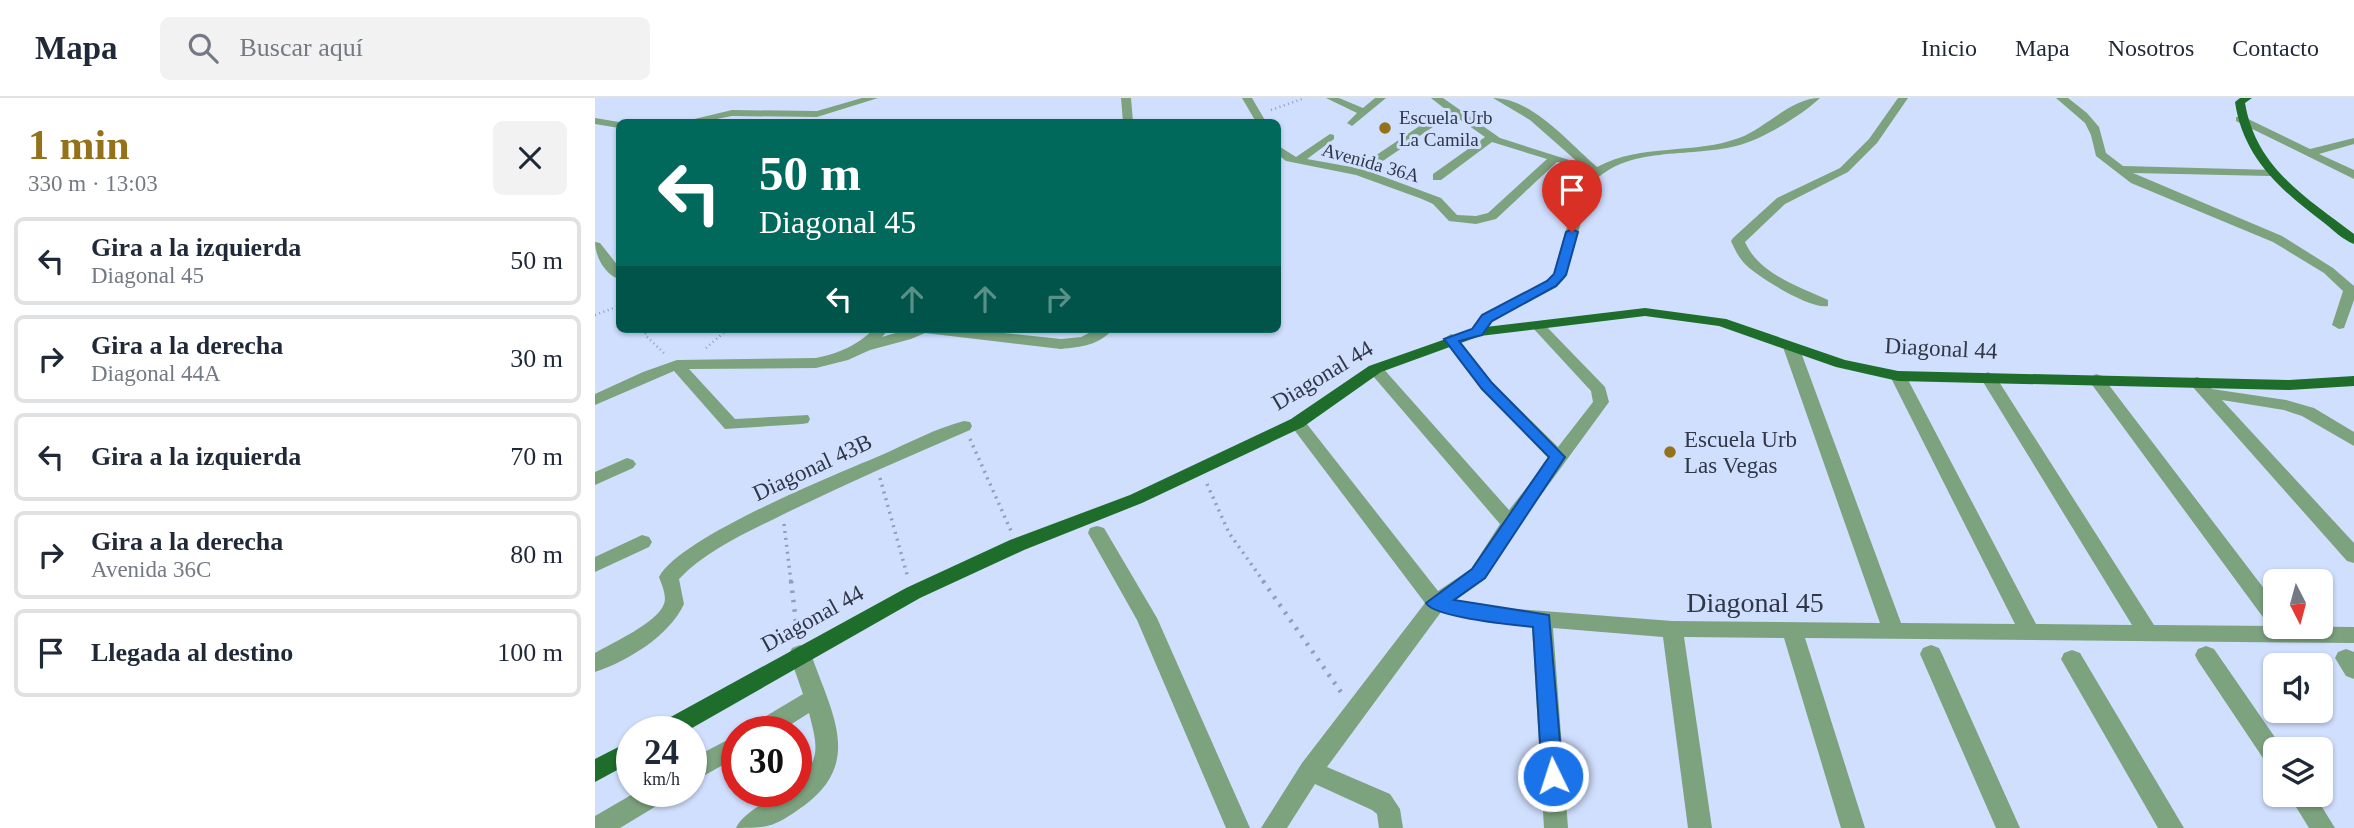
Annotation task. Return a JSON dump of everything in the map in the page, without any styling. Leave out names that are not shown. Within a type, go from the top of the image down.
[{"type":"main road","points":[[2247,98],[2240,102],[2240,119],[2270,172],[2354,240]]},
{"type":"main road","name":"Diagonal 44","points":[[692,716],[913,593],[1017,545],[1200,470],[1297,424],[1375,369],[1451,339],[1477,332],[1539,327],[1645,312],[1721,322],[1841,364],[1898,376],[2096,379],[2202,388],[2354,381]]},
{"type":"main road","points":[[595,771],[616,759]]},
{"type":"street","points":[[702,119],[732,113],[817,114],[873,98]]},
{"type":"street","points":[[1126,98],[1128,119]]},
{"type":"street","points":[[1247,98],[1259,119]]},
{"type":"street","points":[[1331,98],[1362,112]]},
{"type":"street","points":[[1352,123],[1381,98]]},
{"type":"street","points":[[1436,98],[1492,137],[1593,170],[1628,156],[1707,149],[1738,142],[1807,99]]},
{"type":"street","points":[[1498,98],[1534,118],[1593,170]]},
{"type":"street","points":[[1823,303],[1752,265],[1741,253],[1738,241],[1781,201],[1801,188],[1844,170],[1873,141],[1903,98]]},
{"type":"street","points":[[2061,98],[2086,115],[2099,136],[2101,154],[2135,180],[2289,245],[2315,260],[2350,290],[2339,325]]},
{"type":"street","points":[[1359,172],[1451,110]]},
{"type":"street","points":[[2240,119],[2288,145],[2312,152],[2354,175]]},
{"type":"street","points":[[595,121],[616,124]]},
{"type":"street","points":[[1297,160],[1329,137]]},
{"type":"street","points":[[1437,177],[1492,137]]},
{"type":"street","points":[[2312,152],[2354,141]]},
{"type":"street","points":[[2253,146],[2288,145]]},
{"type":"street","name":"Avenida 36A","points":[[1281,150],[1297,160],[1359,172],[1437,201],[1453,218],[1476,220],[1492,216],[1554,158]]},
{"type":"street","points":[[2120,169],[2270,172]]},
{"type":"street","points":[[1477,332],[1487,318],[1552,284],[1560,275],[1586,183],[1593,170]]},
{"type":"street","points":[[595,246],[616,271]]},
{"type":"street","points":[[1273,828],[1354,710],[1436,603],[1478,574],[1510,523],[1601,401],[1599,390],[1539,327]]},
{"type":"street","points":[[863,347],[879,333]]},
{"type":"street","points":[[595,400],[677,365],[813,363],[840,359],[863,347],[912,333]]},
{"type":"street","points":[[1027,334],[1083,343],[1102,333]]},
{"type":"street","points":[[1451,339],[1487,386],[1557,457]]},
{"type":"street","points":[[1791,347],[1893,630]]},
{"type":"street","points":[[677,365],[731,425],[802,419]]},
{"type":"street","points":[[1375,369],[1510,523]]},
{"type":"street","points":[[1898,376],[2028,631]]},
{"type":"street","points":[[1988,377],[2147,631]]},
{"type":"street","points":[[2096,379],[2263,602]]},
{"type":"street","points":[[2202,388],[2308,412],[2354,440]]},
{"type":"street","points":[[2202,388],[2354,556]]},
{"type":"street","points":[[1297,424],[1436,603]]},
{"type":"street","name":"Diagonal 43B","points":[[595,663],[656,626],[675,602],[669,577],[685,559],[782,507],[964,426]]},
{"type":"street","points":[[595,479],[627,464]]},
{"type":"street","points":[[1097,533],[1147,618],[1238,828]]},
{"type":"street","points":[[595,565],[642,542]]},
{"type":"street","name":"Diagonal 45","points":[[1436,603],[1490,615],[1542,621],[1672,629],[2147,631],[2263,627]]},
{"type":"street","points":[[1542,621],[1556,828]]},
{"type":"street","points":[[1672,629],[1700,828]]},
{"type":"street","points":[[1792,631],[1853,828]]},
{"type":"street","name":"Diagonal 45","points":[[2333,632],[2354,635]]},
{"type":"street","points":[[748,828],[810,785],[828,762],[828,741],[800,654]]},
{"type":"street","points":[[1931,654],[2008,828]]},
{"type":"street","points":[[2206,655],[2263,739]]},
{"type":"street","points":[[2072,659],[2172,828]]},
{"type":"street","points":[[785,716],[813,699]]},
{"type":"street","points":[[1310,771],[1381,802],[1388,809],[1391,828]]},
{"type":"street","points":[[603,825],[633,807]]},
{"type":"street","points":[[2309,807],[2323,828]]},
{"type":"path","points":[[1259,119],[1305,98]]},
{"type":"path","points":[[595,315],[616,307]]},
{"type":"path","points":[[646,333],[677,365]]},
{"type":"path","points":[[964,426],[1017,545]]},
{"type":"path","points":[[876,463],[913,593]]},
{"type":"path","points":[[1200,470],[1229,533],[1354,710]]},
{"type":"path","points":[[782,507],[800,654]]},
{"type":"place","name":"Escuela Urb La Camila","points":[[1385,128]]},
{"type":"place","name":"Escuela Urb Las Vegas","points":[[1670,452]]},
{"type":"route","points":[[1553,776],[1542,621],[1490,615],[1436,603],[1466,584],[1486,565],[1510,523],[1557,457],[1487,386],[1451,339],[1477,332],[1487,318],[1552,284],[1560,275],[1572,232]]}]
